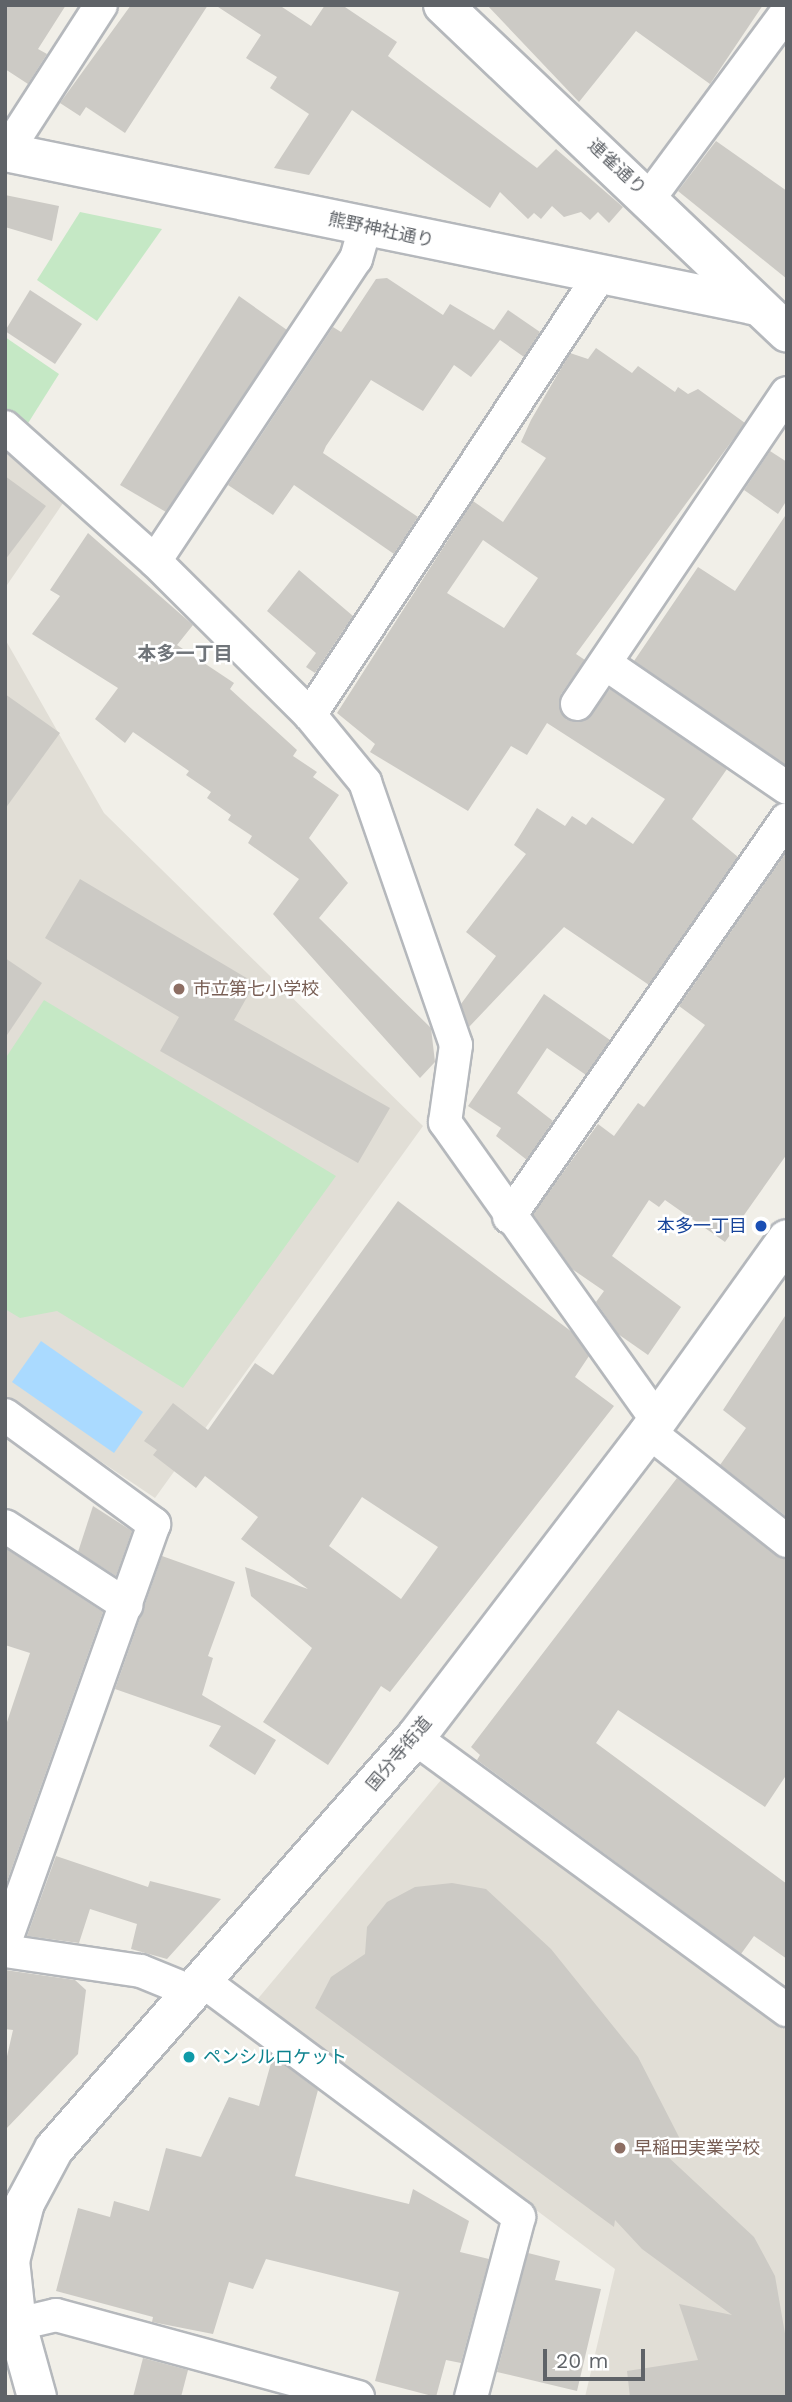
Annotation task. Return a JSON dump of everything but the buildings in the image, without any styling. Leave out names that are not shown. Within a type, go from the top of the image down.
[{"type":"main road","name":"連雀通り","points":[[443,5],[650,197],[787,333]]},
{"type":"main road","name":"熊野神社通り","points":[[5,153],[757,306]]},
{"type":"main road","name":"国分寺街道","points":[[11,2326],[10,2261],[25,2203],[54,2149],[195,1985],[415,1738],[653,1426],[787,1239]]},
{"type":"main road","points":[[11,2326],[37,2397]]},
{"type":"street","points":[[5,153],[101,5]]},
{"type":"street","points":[[650,197],[787,12]]},
{"type":"street","points":[[155,561],[356,260],[365,227]]},
{"type":"street","points":[[310,715],[600,275]]},
{"type":"street","points":[[577,704],[787,393]]},
{"type":"street","points":[[5,427],[155,561],[310,715],[365,782],[456,1045],[445,1122],[653,1426],[787,1541]]},
{"type":"street","points":[[606,664],[787,788]]},
{"type":"street","points":[[509,1217],[787,819]]},
{"type":"street","points":[[5,1415],[154,1524],[5,1942]]},
{"type":"street","points":[[5,1526],[126,1605]]},
{"type":"street","points":[[415,1738],[787,2010]]},
{"type":"street","points":[[5,1951],[141,1971],[195,1985],[519,2217],[471,2397]]},
{"type":"street","points":[[11,2326],[57,2315],[358,2397]]},
{"type":"shaded area","points":[[5,427],[74,487],[5,588]]},
{"type":"shaded area","points":[[5,639],[104,813],[423,1126],[155,1498],[5,1397]]},
{"type":"shaded area","name":"早稲田実業学校","points":[[441,1780],[787,2027],[787,2397],[585,2397],[615,2269],[256,2001]]},
{"type":"green space","points":[[80,212],[162,229],[97,321],[37,280]]},
{"type":"green space","points":[[5,337],[59,374],[25,428],[5,407]]},
{"type":"green space","points":[[44,1000],[336,1176],[183,1388],[57,1311],[20,1318],[5,1309],[5,1059]]},
{"type":"water","points":[[41,1341],[143,1412],[114,1453],[12,1382]]},
{"type":"place","name":"市立第七小学校","points":[[179,989]]},
{"type":"place","name":"本多一丁目","points":[[761,1226]]},
{"type":"place","name":"ペンシルロケット","points":[[189,2057]]},
{"type":"place","name":"早稲田実業学校","points":[[620,2148]]},
{"type":"district","name":"本多一丁目","points":[[185,654]]}]
